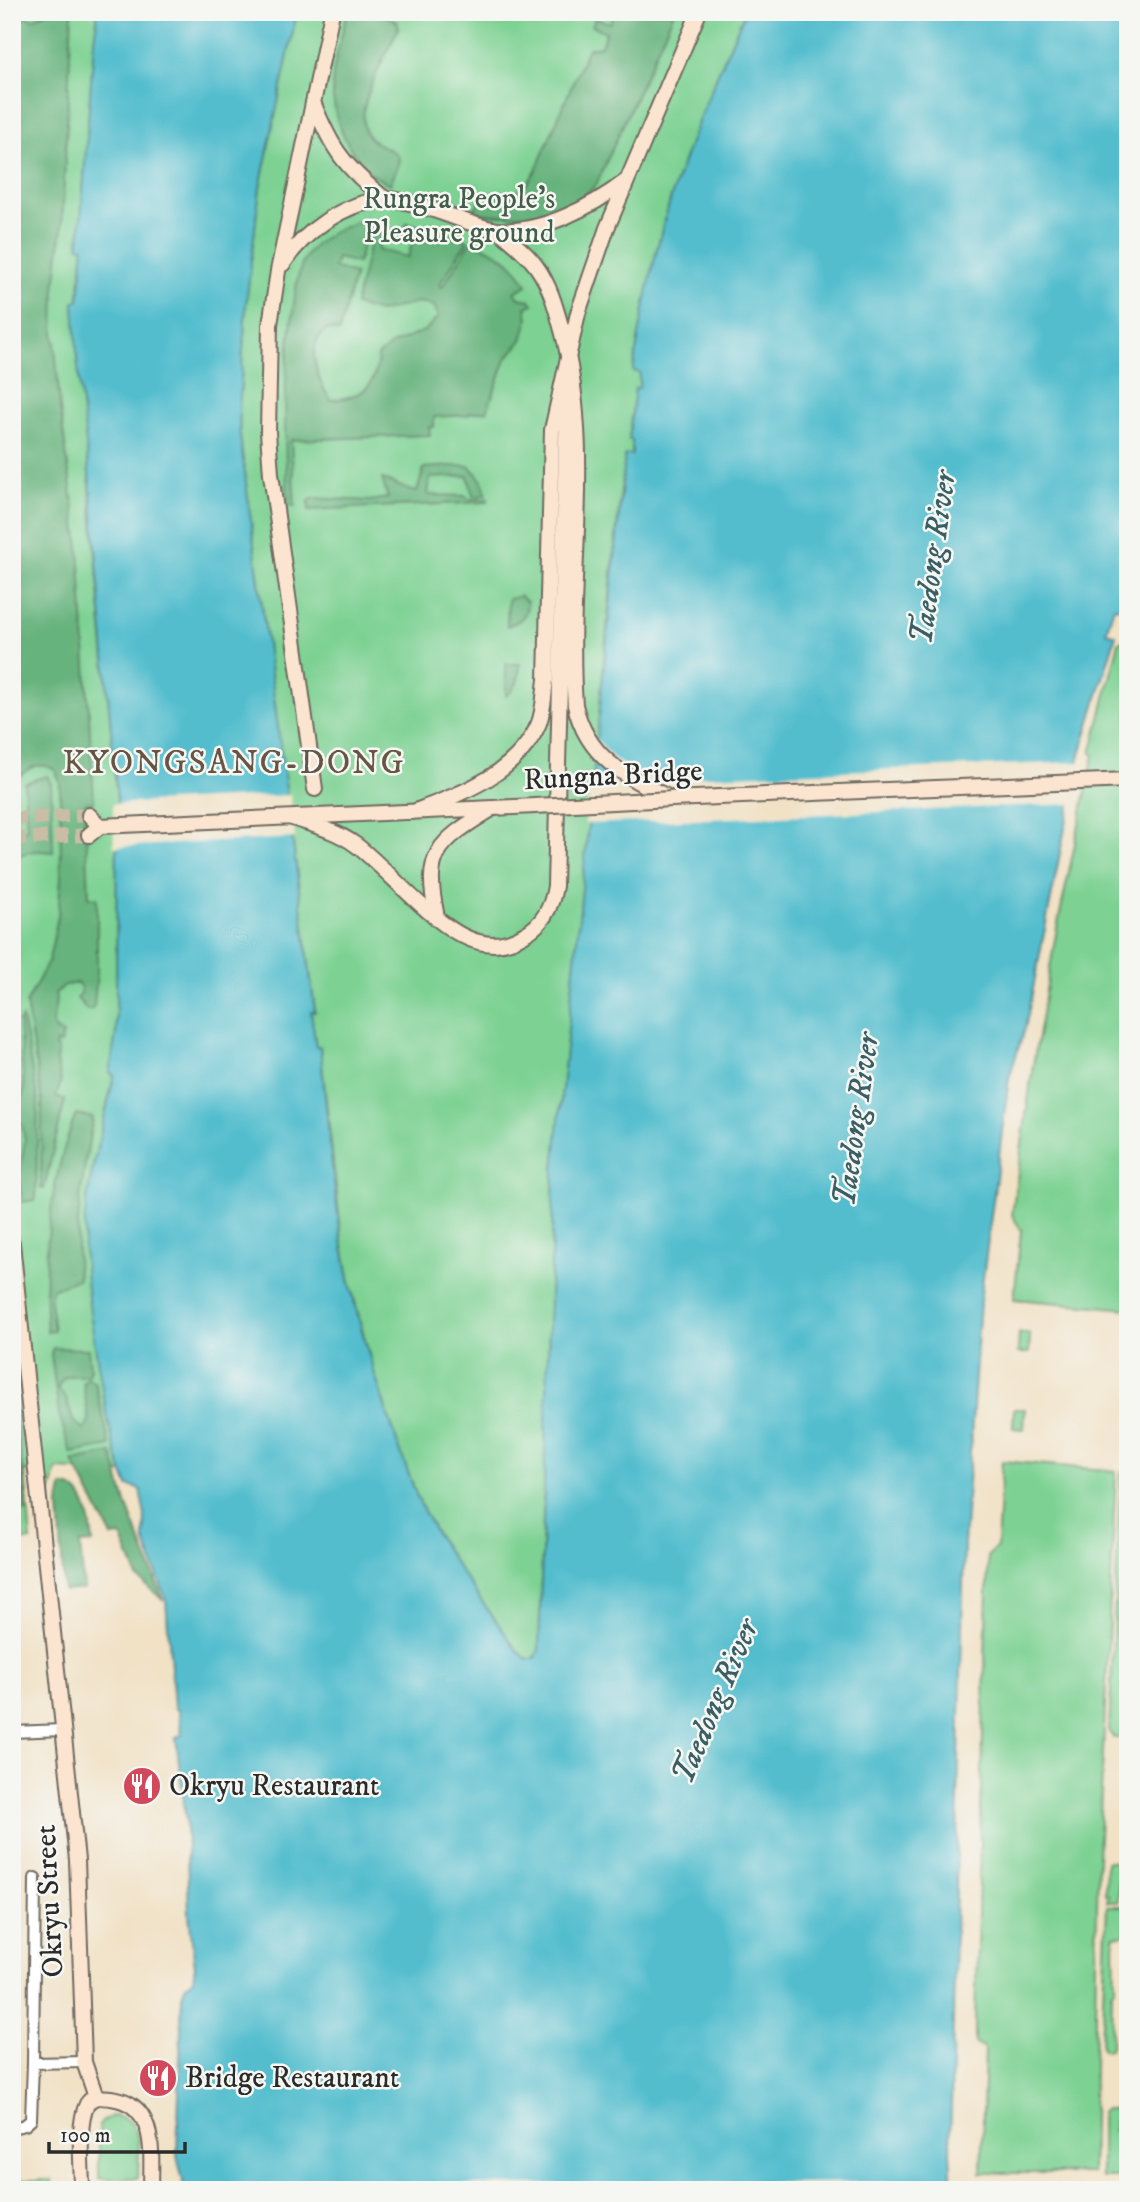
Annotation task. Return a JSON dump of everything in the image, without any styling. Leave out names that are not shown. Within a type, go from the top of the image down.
[{"type":"main road","points":[[315,789],[271,474],[268,432],[271,325],[278,271],[332,12]]},
{"type":"main road","points":[[413,812],[464,793],[497,772],[512,761],[532,737],[540,720],[546,680],[552,430],[578,313],[626,181],[699,12]]},
{"type":"main road","points":[[313,102],[322,125],[344,163],[386,199]]},
{"type":"main road","points":[[498,230],[527,227],[560,219],[604,198],[626,181]]},
{"type":"main road","points":[[278,271],[291,251],[323,223],[359,205],[386,199],[421,206],[498,230],[537,267],[555,304],[569,354],[578,430],[574,693],[581,729],[597,752],[617,770],[672,799]]},
{"type":"main road","points":[[292,818],[325,829],[354,844],[437,917],[474,941],[500,944],[515,940],[541,921],[550,908],[555,886],[569,354]]},
{"type":"main road","name":"Rungna Bridge","points":[[89,815],[95,830],[672,799],[1128,780]]},
{"type":"main road","points":[[437,917],[430,874],[435,856],[456,832],[493,808]]},
{"type":"main road","name":"Okryu Street","points":[[12,1243],[77,1860],[84,2062],[96,2097]]},
{"type":"main road","points":[[82,2190],[82,2118],[89,2101],[96,2097],[116,2099],[133,2105],[143,2116],[152,2142],[151,2190]]},
{"type":"street","points":[[12,1732],[63,1730]]},
{"type":"street","points":[[12,2128],[25,2125],[31,2120],[35,1878]]},
{"type":"street","points":[[33,2063],[84,2062]]},
{"type":"green space","points":[[12,12],[98,12],[79,246],[84,247],[78,302],[74,302],[117,801],[116,1033],[110,1072],[114,1075],[88,1195],[85,1245],[89,1297],[101,1380],[123,1473],[57,1469],[51,1490],[50,1518],[44,1469],[25,1471],[31,1540],[12,1542]]},
{"type":"green space","points":[[12,12],[33,19],[47,12],[72,12],[54,333],[60,408],[79,546],[94,801],[85,803],[89,897],[97,898],[94,1006],[87,1010],[77,998],[81,987],[77,983],[67,985],[55,993],[53,1022],[57,1031],[63,1034],[60,1044],[56,1043],[55,1047],[58,1049],[56,1061],[61,1081],[56,1097],[65,1100],[44,1189],[41,1188],[42,1102],[26,1004],[49,960],[58,916],[61,878],[60,783],[56,771],[44,766],[33,767],[12,782],[12,533],[17,530],[19,485],[12,485]]},
{"type":"green space","name":"Rungra People’s Pleasure ground","points":[[297,12],[745,12],[696,127],[671,197],[649,284],[634,371],[640,372],[639,388],[635,388],[629,439],[632,439],[632,455],[625,455],[612,572],[554,1170],[539,1648],[538,1654],[532,1659],[522,1657],[476,1594],[438,1537],[417,1497],[378,1389],[350,1282],[342,1239],[320,1047],[316,1047],[311,1012],[315,1011],[240,437],[239,411],[246,304],[260,187]]},
{"type":"green space","points":[[347,12],[378,12],[398,22],[398,29],[372,83],[364,113],[364,126],[368,136],[399,157],[390,184],[376,177],[354,154],[345,139],[335,107],[334,68]]},
{"type":"green space","points":[[614,12],[674,12],[596,185],[569,204],[538,214],[473,212],[482,197],[514,193],[530,180],[586,52],[589,48],[601,46],[606,32],[592,26],[595,18],[610,23]]},
{"type":"green space","points":[[369,220],[358,263],[337,258],[334,268],[355,274],[339,332],[327,329],[317,341],[315,350],[318,373],[331,400],[351,396],[365,389],[374,376],[378,356],[391,345],[426,330],[438,317],[434,306],[419,302],[379,312],[355,305],[373,230],[382,232],[378,250],[408,257],[413,240],[402,236],[407,223],[468,240],[439,285],[442,287],[471,242],[488,249],[517,270],[527,285],[515,292],[519,298],[530,300],[533,304],[526,307],[528,319],[522,340],[506,359],[487,411],[434,417],[434,427],[429,427],[430,435],[291,440],[295,506],[288,505],[286,385],[299,272],[310,251],[322,240],[343,227]]},
{"type":"green space","points":[[469,466],[483,482],[486,495],[473,496],[468,476],[430,478],[428,495],[465,496],[469,499],[488,499],[488,502],[309,510],[309,501],[314,498],[369,501],[388,498],[382,479],[417,492],[424,468]]},
{"type":"green space","points":[[520,596],[527,602],[524,615],[507,626],[508,599]]},
{"type":"green space","points":[[1128,637],[1128,1309],[1014,1299],[1021,1230],[1012,1215],[1033,1065],[1057,928],[1094,754],[1091,753],[1119,642]]},
{"type":"green space","points":[[506,664],[520,664],[517,682],[506,696]]},
{"type":"green space","points":[[47,776],[51,784],[53,852],[32,851],[12,859],[12,833],[27,829],[24,783]]},
{"type":"green space","points":[[22,1018],[38,1101],[36,1197],[35,1200],[22,1202],[19,1178],[25,1140],[22,1124],[12,1122],[12,1115],[19,1107],[24,1090],[19,1023]]},
{"type":"green space","points":[[76,1114],[93,1118],[78,1219],[78,1279],[52,1289],[50,1301],[54,1331],[47,1332],[46,1277],[50,1221],[59,1167]]},
{"type":"green space","points":[[1019,1333],[1030,1334],[1029,1353],[1018,1353]]},
{"type":"green space","points":[[53,1348],[88,1349],[90,1369],[87,1376],[66,1377],[58,1388],[66,1398],[74,1422],[84,1429],[89,1422],[83,1382],[89,1378],[95,1383],[110,1446],[71,1453],[59,1414],[51,1354]]},
{"type":"green space","points":[[12,1371],[27,1511],[20,1512],[12,1499]]},
{"type":"green space","points":[[1014,1409],[1025,1409],[1024,1429],[1013,1428]]},
{"type":"green space","points":[[112,1453],[126,1503],[163,1600],[138,1578],[121,1536],[112,1537],[73,1461]]},
{"type":"green space","points":[[1002,1461],[1116,1471],[1098,1858],[1092,2173],[981,2173],[985,2050],[975,2043],[975,2021],[988,1556],[997,1547]]},
{"type":"green space","points":[[1128,1468],[1128,1726],[1126,1738],[1114,1738],[1109,1732],[1121,1472]]},
{"type":"green space","points":[[62,1487],[74,1489],[84,1502],[93,1543],[80,1544],[84,1589],[64,1591],[59,1505]]},
{"type":"green space","points":[[1106,1861],[1119,1861],[1118,1902],[1107,1902]]},
{"type":"green space","points":[[1107,1906],[1126,1906],[1125,1935],[1114,1936],[1115,1988],[1112,1991],[1111,2047],[1109,2050],[1103,2050],[1101,2046]]},
{"type":"green space","points":[[1105,2109],[1117,2109],[1123,2113],[1123,2120],[1114,2121],[1114,2131],[1123,2131],[1123,2142],[1128,2142],[1128,2178],[1101,2178],[1101,2112]]},
{"type":"green space","points":[[112,2116],[130,2122],[135,2130],[139,2148],[138,2178],[99,2179],[99,2126],[102,2121]]},
{"type":"green space","points":[[12,2180],[52,2180],[52,2186],[12,2186]]},
{"type":"water","name":"Taedong River","points":[[98,12],[297,12],[260,187],[246,304],[239,411],[240,437],[315,1012],[311,1012],[316,1047],[320,1046],[340,1226],[350,1284],[364,1338],[417,1497],[450,1556],[516,1649],[527,1660],[536,1658],[539,1648],[554,1170],[625,455],[632,455],[632,440],[629,440],[635,388],[639,388],[640,373],[633,371],[659,240],[687,151],[745,12],[1128,12],[1128,586],[1121,608],[1114,607],[1106,632],[1116,635],[1079,758],[1026,1024],[1009,1078],[980,1301],[964,1544],[950,2151],[952,2190],[183,2190],[177,2156],[182,1996],[185,1986],[193,1979],[195,1967],[189,1915],[186,1822],[176,1737],[182,1735],[178,1710],[174,1708],[166,1600],[144,1539],[145,1516],[140,1489],[128,1486],[111,1434],[95,1345],[84,1259],[86,1207],[114,1075],[110,1073],[116,1033],[117,801],[74,302],[79,301],[84,247],[79,246]]},
{"type":"pier","points":[[594,737],[623,765],[638,774],[655,778],[1082,762],[1073,804],[585,824],[590,781],[618,779],[592,756]]},
{"type":"pier","points":[[290,795],[295,838],[114,847],[113,804]]},
{"type":"pier","points":[[955,2182],[955,2190],[180,2190],[180,2187]]},
{"type":"tunnel","points":[[12,819],[89,815]]},
{"type":"tunnel","points":[[12,839],[89,835]]},
{"type":"place","name":"Okryu Restaurant","points":[[142,1786]]},
{"type":"place","name":"Bridge Restaurant","points":[[158,2078]]},
{"type":"district","name":"KYONGSANG-DONG","points":[[234,763]]}]
